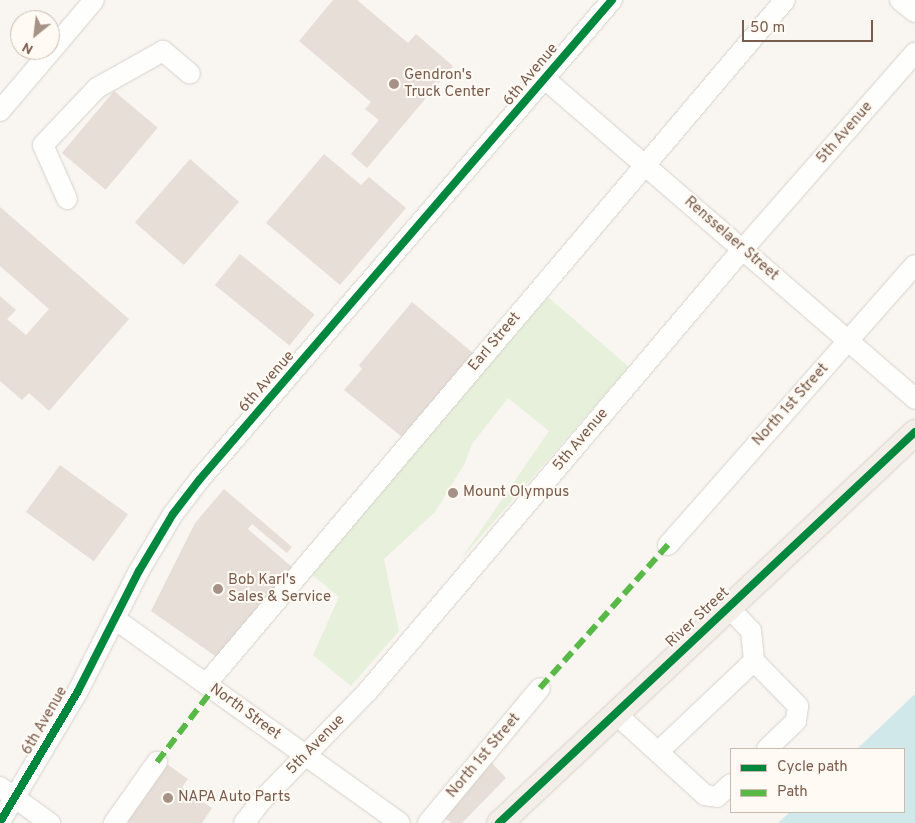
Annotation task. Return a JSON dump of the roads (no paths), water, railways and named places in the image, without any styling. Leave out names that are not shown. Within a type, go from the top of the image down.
[{"type":"main road","name":"River Street","points":[[499,823],[915,432]]},
{"type":"street","points":[[0,111],[94,0]]},
{"type":"street","name":"6th Avenue","points":[[0,822],[8,793],[115,619],[173,514],[200,479],[546,80],[612,0]]},
{"type":"street","name":"Earl Street","points":[[206,684],[785,0]]},
{"type":"street","points":[[900,0],[915,12]]},
{"type":"street","points":[[67,200],[43,145],[97,88],[163,51],[190,74]]},
{"type":"street","name":"5th Avenue","points":[[244,823],[368,691],[743,250],[915,53]]},
{"type":"street","name":"Rensselaer Street","points":[[546,80],[915,399]]},
{"type":"street","name":"North 1st Street","points":[[668,546],[915,265]]},
{"type":"street","points":[[728,608],[752,631],[754,660],[798,706],[796,721],[768,748]]},
{"type":"street","name":"North Street","points":[[115,619],[400,823]]},
{"type":"street","points":[[658,752],[754,660]]},
{"type":"street","name":"North 1st Street","points":[[428,823],[540,688]]},
{"type":"street","points":[[616,714],[705,795],[717,797],[730,785]]},
{"type":"street","points":[[114,823],[157,762]]},
{"type":"street","points":[[8,793],[50,823]]},
{"type":"water","points":[[915,694],[915,823],[778,823],[789,813],[905,813],[905,748],[858,748]]},
{"type":"place","name":"Gendron's Truck Center","points":[[394,84]]},
{"type":"place","name":"Mount Olympus","points":[[453,493]]},
{"type":"place","name":"Bob Karl's Sales & Service","points":[[218,589]]},
{"type":"place","name":"NAPA Auto Parts","points":[[168,798]]}]
